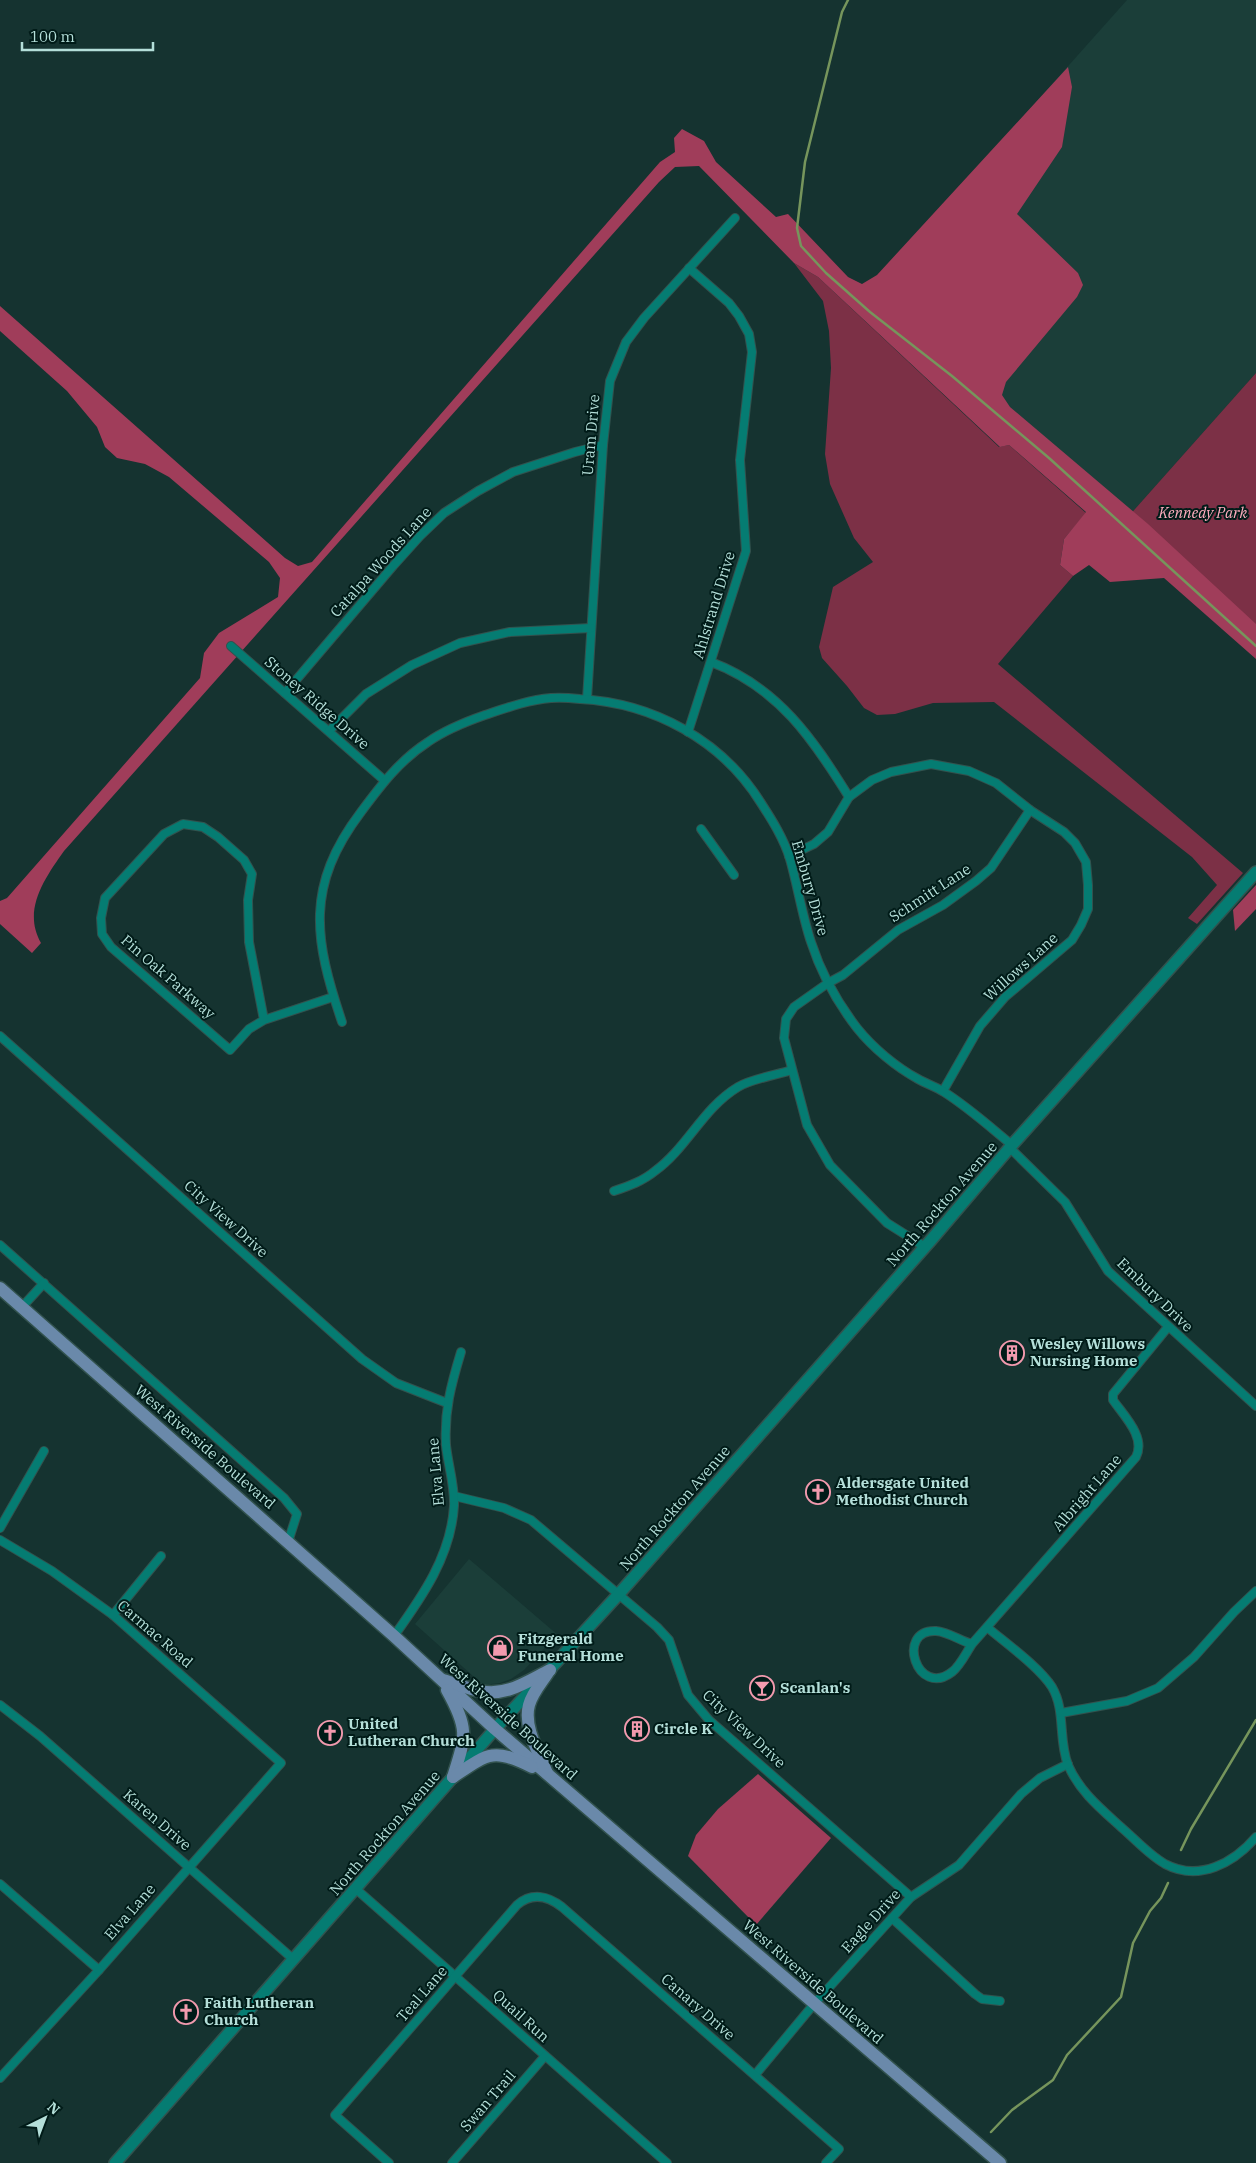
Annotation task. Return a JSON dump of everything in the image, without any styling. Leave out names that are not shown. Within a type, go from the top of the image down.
[{"type":"main road","name":"West Riverside Boulevard","points":[[0,1288],[394,1636],[495,1730],[1000,2163]]},
{"type":"main road","points":[[441,1679],[479,1691],[501,1692],[513,1689],[550,1670]]},
{"type":"main road","points":[[548,1775],[530,1731],[528,1718],[532,1698],[550,1670]]},
{"type":"main road","points":[[441,1679],[459,1712],[464,1726],[464,1740],[454,1777]]},
{"type":"main road","points":[[454,1777],[482,1758],[493,1754],[520,1761],[548,1775]]},
{"type":"street","name":"Uram Drive","points":[[586,699],[602,445],[610,381],[617,359],[626,342],[644,318],[735,218]]},
{"type":"street","name":"Ahlstrand Drive","points":[[688,732],[746,551],[740,460],[752,352],[749,334],[739,316],[729,303],[689,268]]},
{"type":"street","name":"Catalpa Woods Lane","points":[[285,693],[393,566],[444,513],[478,491],[513,472],[602,445]]},
{"type":"street","points":[[329,731],[366,694],[412,665],[460,644],[510,632],[591,628]]},
{"type":"street","name":"Stoney Ridge Drive","points":[[231,646],[384,780]]},
{"type":"street","points":[[711,662],[732,670],[774,699],[804,729],[848,797]]},
{"type":"street","name":"Embury Drive","points":[[342,1022],[333,997],[320,941],[320,915],[325,876],[339,843],[384,780],[427,742],[469,721],[527,702],[553,698],[586,699],[608,701],[641,709],[676,724],[708,745],[730,763],[744,778],[773,824],[789,856],[811,942],[828,983],[858,1029],[887,1058],[916,1078],[942,1091],[1010,1146],[1065,1202],[1108,1270],[1256,1406]]},
{"type":"street","name":"Willows Lane","points":[[789,856],[814,844],[828,832],[848,797],[872,780],[891,772],[931,764],[969,771],[996,783],[1030,810],[1064,832],[1075,843],[1086,862],[1088,909],[1072,940],[1005,997],[980,1026],[942,1091]]},
{"type":"street","name":"Schmitt Lane","points":[[925,1247],[887,1223],[830,1165],[807,1126],[784,1038],[786,1019],[794,1007],[828,983],[843,975],[898,930],[944,904],[976,882],[991,868],[1030,810]]},
{"type":"street","name":"Pin Oak Parkway","points":[[183,824],[203,827],[218,837],[244,860],[252,874],[248,900],[248,942],[264,1020],[249,1029],[230,1050],[111,947],[102,934],[101,918],[105,898],[164,834],[183,824]]},
{"type":"street","points":[[701,829],[734,875]]},
{"type":"street","name":"North Rockton Avenue","points":[[115,2163],[495,1730],[618,1595],[925,1247],[1010,1146],[1256,872]]},
{"type":"street","points":[[264,1020],[333,997]]},
{"type":"street","name":"City View Drive","points":[[0,1036],[362,1359],[396,1384],[447,1403]]},
{"type":"street","points":[[614,1191],[639,1182],[656,1171],[672,1156],[715,1104],[739,1086],[792,1070]]},
{"type":"street","points":[[0,1245],[296,1509],[298,1518],[288,1542]]},
{"type":"street","points":[[22,1307],[44,1283]]},
{"type":"street","name":"Albright Lane","points":[[972,1644],[942,1633],[927,1632],[920,1637],[915,1646],[914,1661],[919,1670],[935,1678],[951,1673],[972,1644],[1136,1457],[1140,1445],[1138,1437],[1113,1400],[1113,1394],[1168,1327]]},
{"type":"street","name":"Elva Lane","points":[[394,1636],[417,1603],[438,1566],[447,1542],[454,1507],[454,1496],[446,1445],[447,1403],[461,1352]]},
{"type":"street","points":[[0,1528],[44,1451]]},
{"type":"street","name":"City View Drive","points":[[454,1496],[504,1508],[531,1520],[657,1626],[668,1640],[688,1695],[709,1720],[911,1897]]},
{"type":"street","name":"Carmac Road","points":[[0,1540],[52,1572],[113,1615],[280,1763]]},
{"type":"street","points":[[113,1615],[161,1556]]},
{"type":"street","points":[[1061,1713],[1127,1701],[1158,1688],[1194,1657],[1239,1606],[1256,1591]]},
{"type":"street","points":[[988,1628],[1043,1676],[1058,1699],[1064,1751],[1079,1786],[1088,1798],[1154,1856],[1167,1865],[1181,1870],[1195,1871],[1219,1866],[1242,1852],[1256,1838]]},
{"type":"street","name":"Karen Drive","points":[[0,1705],[40,1736],[293,1959]]},
{"type":"street","name":"Elva Lane","points":[[0,2078],[99,1970],[280,1763]]},
{"type":"street","name":"Eagle Drive","points":[[755,2075],[814,2004],[911,1897],[959,1864],[1032,1784],[1068,1764]]},
{"type":"street","points":[[0,1884],[99,1970]]},
{"type":"street","name":"Quail Run","points":[[356,1889],[666,2163]]},
{"type":"street","name":"Teal Lane","points":[[389,2163],[335,2116],[517,1905],[535,1897]]},
{"type":"street","name":"Canary Drive","points":[[535,1897],[545,1897],[553,1900],[839,2149],[826,2163]]},
{"type":"street","points":[[892,1918],[975,1994],[982,1999],[1000,2001]]},
{"type":"street","name":"Swan Trail","points":[[452,2163],[545,2056]]},
{"type":"shaded area","points":[[1127,0],[1256,0],[1256,373],[1127,518],[871,287]]},
{"type":"shaded area","points":[[1068,67],[1072,87],[1062,147],[1017,214],[1078,273],[1083,285],[1077,297],[1006,382],[1002,395],[1010,407],[1148,524],[1256,624],[1256,659],[1164,578],[1110,582],[1089,565],[1073,576],[1060,565],[1064,539],[1086,512],[1009,445],[1000,447],[818,277],[794,263],[699,166],[675,167],[659,182],[64,851],[43,883],[35,907],[36,931],[41,943],[32,953],[0,924],[0,901],[7,898],[200,678],[204,653],[219,633],[278,597],[280,578],[269,562],[169,477],[145,464],[117,458],[105,447],[97,427],[67,391],[0,331],[0,306],[285,558],[298,566],[312,562],[660,162],[675,152],[674,138],[682,129],[704,141],[716,162],[776,217],[788,214],[848,277],[862,284],[877,275]]},
{"type":"shaded area","points":[[1256,885],[1256,909],[1235,931],[1233,910]]},
{"type":"shaded area","points":[[469,1559],[559,1636],[551,1641],[524,1670],[511,1679],[500,1683],[483,1685],[415,1624]]},
{"type":"shaded area","points":[[758,1774],[831,1838],[756,1925],[688,1856],[696,1835],[718,1809]]},
{"type":"green space","points":[[794,263],[818,277],[999,447],[1009,445],[1086,513],[1064,539],[1060,565],[1073,576],[998,664],[1243,873],[1197,924],[1188,918],[1217,885],[1192,857],[994,702],[933,703],[895,714],[877,715],[864,708],[822,658],[819,647],[833,587],[873,562],[854,538],[830,484],[825,454],[831,368],[829,331],[823,301]]},
{"type":"green space","name":"Kennedy Park","points":[[1256,373],[1256,631],[1127,518]]},
{"type":"waterway","points":[[848,0],[842,12],[805,162],[797,228],[801,246],[826,273],[870,312],[952,376],[1049,458],[1256,646]]},
{"type":"waterway","points":[[1181,1850],[1191,1829],[1256,1720]]},
{"type":"waterway","points":[[991,2132],[1012,2110],[1053,2080],[1067,2055],[1121,1997],[1133,1943],[1150,1911],[1161,1898],[1168,1883]]},
{"type":"place","name":"Wesley Willows Nursing Home","points":[[1012,1353]]},
{"type":"place","name":"Aldersgate United Methodist Church","points":[[818,1492]]},
{"type":"place","name":"Fitzgerald Funeral Home","points":[[500,1648]]},
{"type":"place","name":"Scanlan's","points":[[762,1688]]},
{"type":"place","name":"Circle K","points":[[637,1729]]},
{"type":"place","name":"United Lutheran Church","points":[[330,1733]]},
{"type":"place","name":"Faith Lutheran Church","points":[[186,2012]]}]
